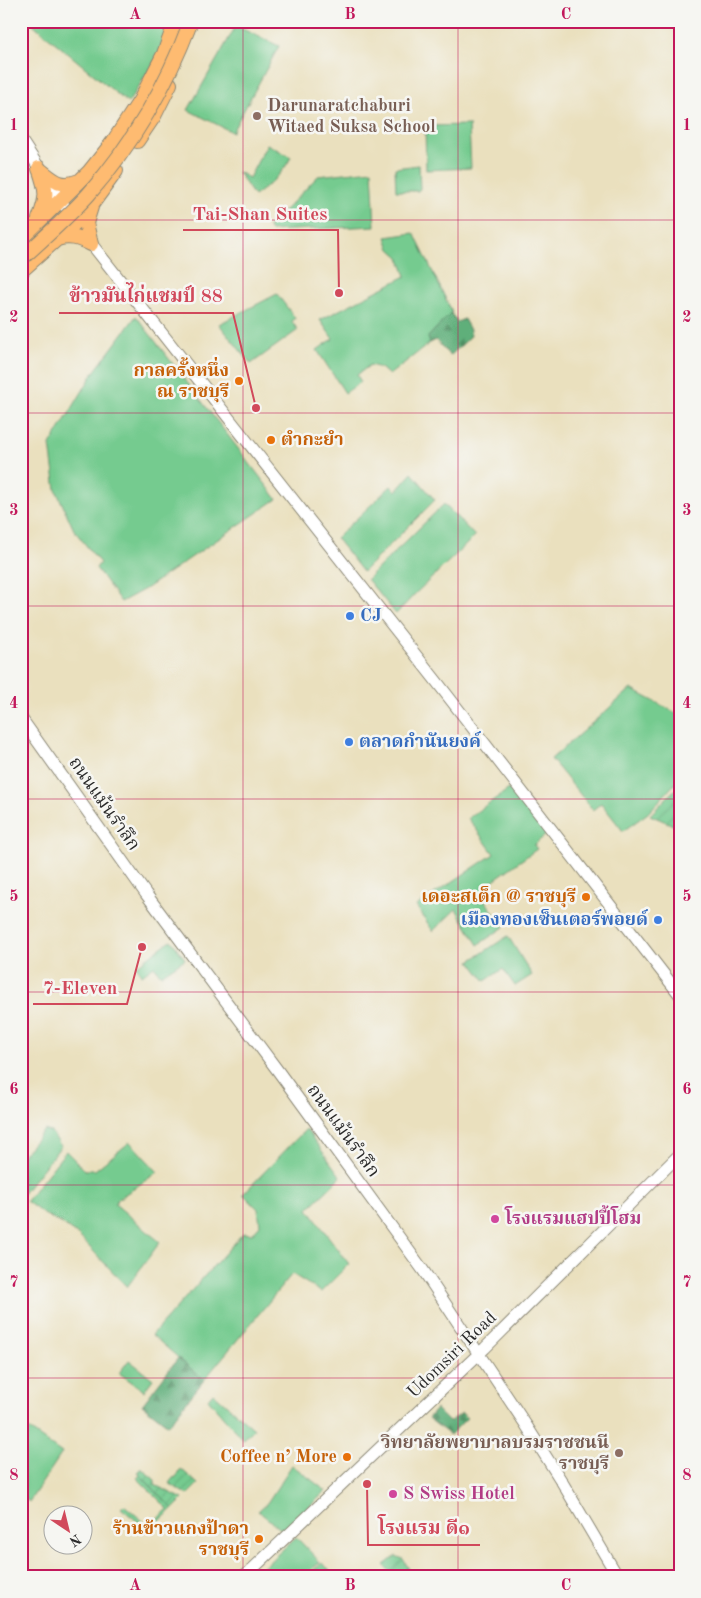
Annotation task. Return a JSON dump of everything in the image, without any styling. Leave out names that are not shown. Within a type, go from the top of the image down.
[{"type":"main road","points":[[21,238],[80,180],[113,142],[141,99],[164,54],[176,21]]},
{"type":"main road","points":[[21,248],[78,195],[111,155],[149,96],[165,66],[182,21]]},
{"type":"main road","points":[[21,259],[87,196],[126,147],[155,101],[191,21]]},
{"type":"main road","points":[[21,270],[76,222],[92,204],[133,149],[154,116],[178,68],[196,21]]},
{"type":"main road","points":[[39,168],[63,185],[72,184],[80,180]]},
{"type":"main road","points":[[37,224],[46,197],[45,185],[39,168]]},
{"type":"main road","points":[[91,244],[86,223],[92,204]]},
{"type":"main road","points":[[57,239],[68,236],[80,238],[91,244]]},
{"type":"street","points":[[21,140],[91,244],[437,682],[680,995]]},
{"type":"street","name":"ถนนแม้นรำลึก","points":[[21,718],[152,902],[419,1265],[479,1353],[562,1482],[618,1577]]},
{"type":"street","name":"Udomsiri Road","points":[[244,1577],[479,1353],[680,1154]]},
{"type":"green space","points":[[29,21],[170,21],[156,60],[128,103]]},
{"type":"green space","points":[[236,26],[279,46],[232,132],[188,110]]},
{"type":"green space","points":[[469,125],[471,168],[426,170],[425,126]]},
{"type":"green space","points":[[267,144],[291,157],[280,174],[254,196],[238,172],[249,178]]},
{"type":"green space","points":[[419,165],[420,189],[418,191],[396,191],[395,168]]},
{"type":"green space","points":[[372,170],[375,226],[271,231],[268,228],[318,176]]},
{"type":"green space","points":[[414,233],[452,312],[428,337],[430,343],[389,375],[381,368],[370,365],[357,375],[361,382],[345,393],[317,350],[333,339],[320,320],[406,276],[399,257],[390,249],[386,237]]},
{"type":"green space","points":[[277,294],[295,318],[292,322],[298,330],[251,364],[219,324]]},
{"type":"green space","points":[[451,313],[457,322],[464,319],[471,336],[450,356],[436,340],[430,343],[428,337]]},
{"type":"green space","points":[[136,316],[277,499],[145,589],[121,602],[96,568],[100,563],[74,530],[56,490],[50,445],[94,372]]},
{"type":"green space","points":[[412,473],[435,500],[363,572],[336,538],[391,486],[396,491]]},
{"type":"green space","points":[[444,504],[475,536],[396,614],[367,579]]},
{"type":"green space","points":[[631,689],[680,715],[680,778],[648,813],[623,831],[601,803],[593,810],[551,759]]},
{"type":"green space","points":[[680,784],[680,828],[650,815]]},
{"type":"green space","points":[[509,789],[547,834],[534,845],[537,849],[488,884],[490,888],[481,895],[504,927],[478,945],[456,909],[433,931],[416,906],[494,854],[468,818]]},
{"type":"green space","points":[[508,936],[532,975],[515,986],[503,969],[485,981],[470,961]]},
{"type":"green space","points":[[171,940],[185,959],[161,975],[154,966],[142,975],[136,966]]},
{"type":"green space","points":[[306,1129],[341,1177],[308,1209],[349,1264],[321,1292],[292,1274],[204,1380],[152,1335],[243,1233],[252,1234],[260,1225],[258,1209],[243,1194]]},
{"type":"green space","points":[[44,1130],[51,1132],[61,1146],[21,1196],[21,1157]]},
{"type":"green space","points":[[130,1142],[158,1172],[118,1199],[115,1204],[160,1242],[127,1287],[79,1236],[26,1201],[66,1151],[85,1170],[95,1170]]},
{"type":"green space","points":[[178,1358],[204,1380],[168,1425],[142,1405]]},
{"type":"green space","points":[[129,1360],[153,1379],[144,1391],[119,1373]]},
{"type":"green space","points":[[213,1393],[254,1429],[243,1440],[208,1399]]},
{"type":"green space","points":[[436,1409],[449,1422],[462,1413],[467,1418],[450,1435],[428,1418]]},
{"type":"green space","points":[[28,1429],[62,1453],[29,1502],[21,1495],[21,1438]]},
{"type":"green space","points":[[292,1465],[326,1491],[283,1531],[258,1511],[267,1503]]},
{"type":"green space","points":[[141,1468],[155,1480],[155,1485],[183,1499],[173,1509],[137,1472]]},
{"type":"green space","points":[[181,1469],[198,1484],[187,1495],[169,1483]]},
{"type":"green space","points":[[140,1475],[173,1509],[156,1524],[153,1523],[168,1509],[137,1478]]},
{"type":"green space","points":[[124,1505],[149,1526],[151,1530],[149,1531],[121,1508]]},
{"type":"green space","points":[[296,1537],[320,1562],[303,1577],[253,1577]]},
{"type":"green space","points":[[396,1556],[403,1559],[409,1569],[399,1577],[395,1577],[384,1565]]},
{"type":"green space","points":[[322,1563],[336,1577],[306,1577]]},
{"type":"place","name":"Darunaratchaburi Witaed Suksa School","points":[[257,116]]},
{"type":"place","name":"Tai-Shan Suites","points":[[339,293]]},
{"type":"place","name":"กาลครั้งหนึ่ง ณ ราชบุรี","points":[[239,381]]},
{"type":"place","name":"ข้าวมันไก่แชมป์ 88","points":[[256,408]]},
{"type":"place","name":"ตำกะยำ","points":[[271,440]]},
{"type":"place","name":"CJ","points":[[350,616]]},
{"type":"place","name":"ตลาดกำนันยงค์","points":[[349,742]]},
{"type":"place","name":"เดอะสเต็ก @ ราชบุรี","points":[[586,897]]},
{"type":"place","name":"เมืองทองเซ็นเตอร์พอยด์","points":[[658,920]]},
{"type":"place","name":"7-Eleven","points":[[142,947]]},
{"type":"place","name":"โรงแรมแฮปปี้โฮม","points":[[495,1219]]},
{"type":"place","name":"วิทยาลัยพยาบาลบรมราชชนนี ราชบุรี","points":[[619,1453]]},
{"type":"place","name":"Coffee n’ More","points":[[347,1457]]},
{"type":"place","name":"โรงแรม ดี๑","points":[[367,1484]]},
{"type":"place","name":"S Swiss Hotel","points":[[393,1494]]},
{"type":"place","name":"ร้านข้าวแกงป้าดา ราชบุรี","points":[[259,1539]]}]
